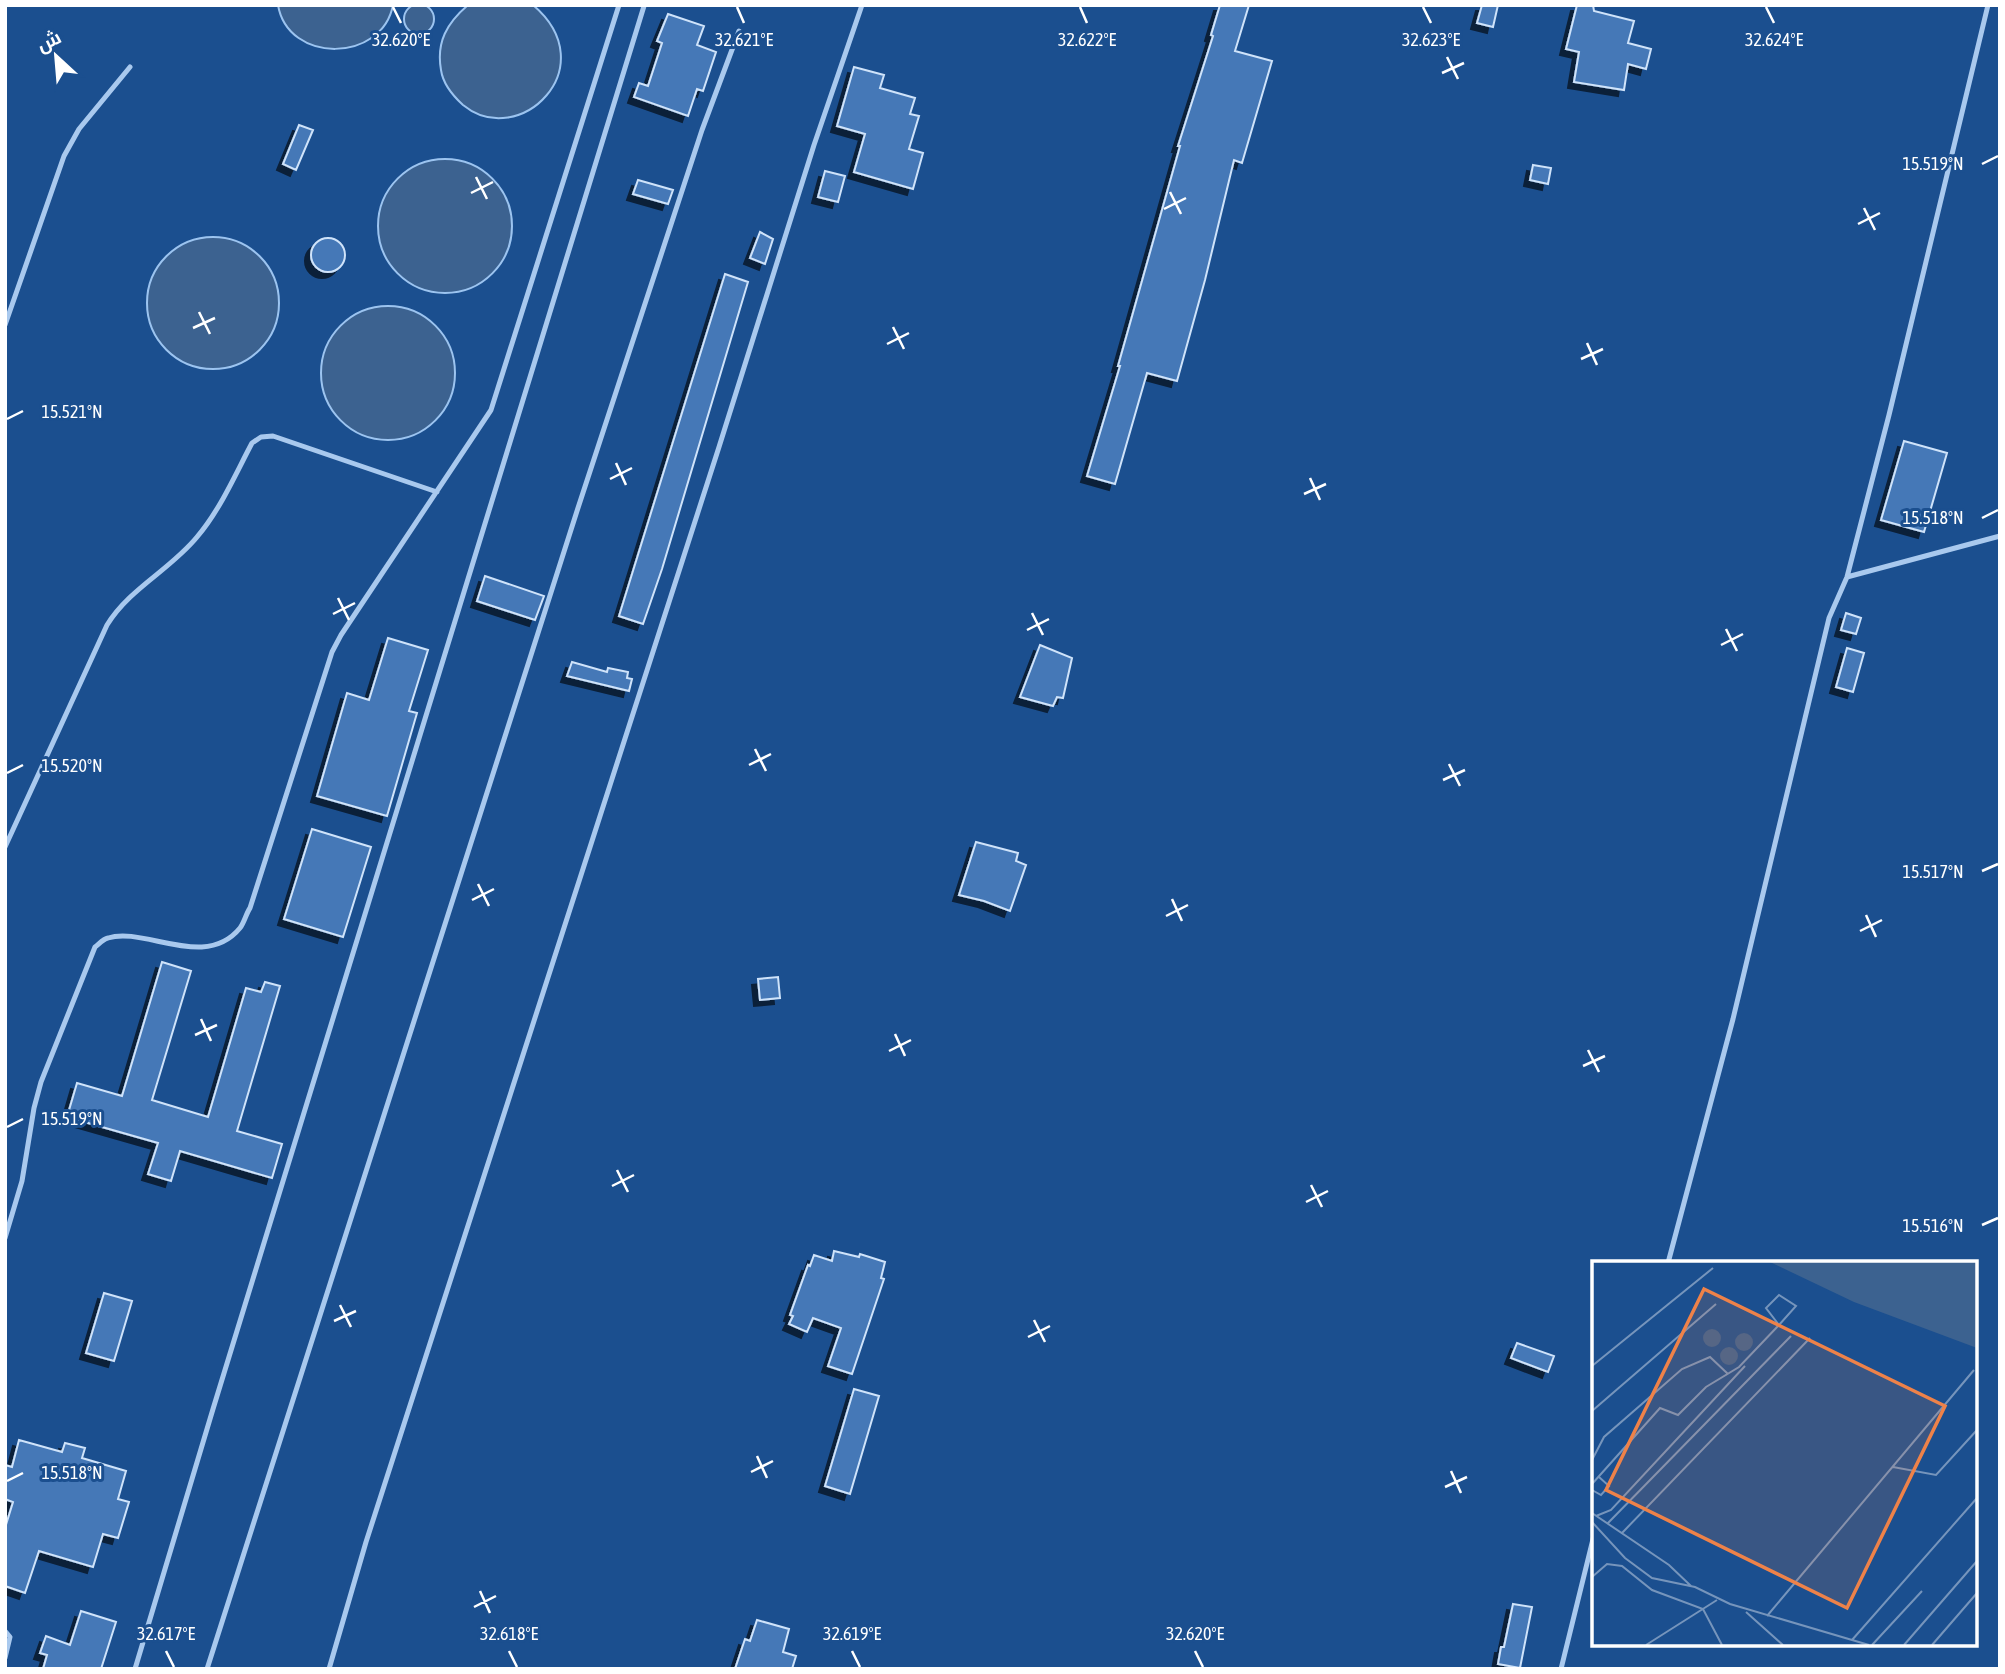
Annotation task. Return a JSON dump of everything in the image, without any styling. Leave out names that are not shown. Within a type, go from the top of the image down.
[{"type":"lane","points":[[5,1238],[22,1181],[41,1082],[94,947],[106,938],[121,936],[180,946],[205,946],[223,940],[239,929],[250,908],[332,652],[491,410],[619,5]]},
{"type":"lane","points":[[329,1669],[366,1542],[814,145],[862,5]]},
{"type":"lane","points":[[1669,1261],[1733,1019],[1829,618],[1847,577],[1889,415],[1988,5]]},
{"type":"lane","points":[[135,1669],[644,6]]},
{"type":"lane","points":[[207,1669],[581,498],[702,130],[739,31]]},
{"type":"lane","points":[[5,325],[64,156],[79,129],[130,67]]},
{"type":"lane","points":[[5,846],[107,625],[127,598],[196,538],[211,518],[253,443],[261,437],[273,436],[437,492]]},
{"type":"lane","points":[[1847,577],[2000,536]]},
{"type":"lane","points":[[1561,1669],[1592,1543]]},
{"type":"lane","points":[[5,1631],[10,1637],[5,1658]]},
{"type":"water","points":[[419,4],[430,8],[434,19],[430,30],[419,34],[408,30],[404,19],[408,8]]},
{"type":"water","points":[[278,5],[393,5],[385,24],[372,38],[354,46],[335,49],[316,46],[299,38],[285,24]]},
{"type":"water","points":[[468,5],[533,5],[553,29],[561,53],[558,76],[546,96],[529,110],[508,118],[485,116],[463,105],[446,85],[440,60],[442,42],[449,26]]},
{"type":"water","points":[[445,159],[470,165],[492,179],[506,201],[512,226],[506,251],[492,273],[470,287],[445,293],[420,287],[398,273],[384,251],[378,226],[384,201],[398,179],[420,165]]},
{"type":"water","points":[[213,237],[238,242],[260,256],[274,278],[279,303],[274,328],[260,350],[238,364],[213,369],[188,364],[166,350],[152,328],[147,303],[152,278],[166,256],[188,242]]},
{"type":"water","points":[[388,306],[413,312],[435,326],[449,348],[455,373],[449,398],[435,420],[413,434],[388,440],[363,434],[341,420],[327,398],[321,373],[327,348],[341,326],[363,312]]},
{"type":"building","points":[[1220,5],[1249,5],[1235,51],[1272,61],[1242,163],[1234,160],[1177,381],[1147,373],[1115,484],[1087,476],[1120,366],[1178,146],[1213,36],[1211,35]]},
{"type":"building","points":[[1482,5],[1498,5],[1493,27],[1477,23]]},
{"type":"building","points":[[1577,5],[1593,5],[1594,11],[1634,21],[1628,43],[1651,49],[1646,69],[1628,64],[1624,90],[1574,82],[1579,52],[1566,49]]},
{"type":"building","points":[[668,14],[704,26],[697,45],[716,52],[703,91],[697,89],[688,116],[634,97],[639,83],[648,86],[662,43],[657,41]]},
{"type":"building","points":[[854,67],[884,75],[880,88],[915,98],[910,114],[919,116],[909,149],[923,153],[913,189],[854,172],[865,134],[837,126]]},
{"type":"building","points":[[299,125],[313,130],[296,170],[283,164]]},
{"type":"building","points":[[1533,165],[1551,168],[1548,184],[1530,180]]},
{"type":"building","points":[[825,171],[845,176],[838,202],[818,197]]},
{"type":"building","points":[[638,180],[673,190],[668,204],[633,194]]},
{"type":"building","points":[[760,232],[773,239],[765,264],[750,258]]},
{"type":"building","points":[[328,238],[340,243],[345,255],[340,267],[328,272],[316,267],[311,255],[316,243]]},
{"type":"building","points":[[725,274],[748,282],[643,624],[619,616]]},
{"type":"building","points":[[1904,441],[1947,453],[1924,532],[1881,520]]},
{"type":"building","points":[[485,576],[544,596],[535,620],[477,601]]},
{"type":"building","points":[[1846,613],[1861,618],[1856,634],[1841,630]]},
{"type":"building","points":[[388,638],[428,650],[409,711],[417,713],[387,816],[317,796],[347,693],[369,700]]},
{"type":"building","points":[[1040,645],[1072,658],[1063,698],[1057,697],[1053,706],[1020,697]]},
{"type":"building","points":[[1847,648],[1864,653],[1853,692],[1836,687]]},
{"type":"building","points":[[572,662],[607,672],[608,668],[628,672],[627,678],[632,679],[629,691],[567,676]]},
{"type":"building","points":[[312,829],[371,847],[343,937],[284,919]]},
{"type":"building","points":[[976,842],[1018,853],[1016,861],[1026,865],[1010,911],[959,895]]},
{"type":"building","points":[[162,962],[191,971],[152,1100],[208,1117],[246,988],[261,992],[265,982],[280,986],[237,1131],[282,1144],[272,1178],[180,1151],[171,1181],[148,1174],[158,1143],[67,1117],[77,1083],[122,1096]]},
{"type":"building","points":[[778,977],[780,998],[760,1000],[758,979]]},
{"type":"building","points":[[834,1251],[859,1257],[860,1254],[885,1262],[881,1278],[884,1279],[852,1374],[828,1366],[841,1328],[813,1318],[807,1332],[789,1324],[808,1265],[810,1266],[814,1255],[832,1261]]},
{"type":"building","points":[[104,1293],[132,1301],[114,1361],[86,1353]]},
{"type":"building","points":[[1517,1343],[1554,1356],[1548,1372],[1511,1358]]},
{"type":"building","points":[[854,1389],[879,1396],[850,1494],[825,1486]]},
{"type":"building","points":[[19,1440],[62,1452],[65,1443],[85,1448],[82,1458],[126,1471],[118,1499],[129,1502],[118,1538],[103,1534],[93,1567],[39,1551],[25,1593],[5,1586],[5,1528],[13,1502],[5,1499],[5,1465],[12,1467]]},
{"type":"building","points":[[1513,1604],[1532,1607],[1520,1668],[1498,1664]]},
{"type":"building","points":[[81,1611],[116,1622],[101,1669],[43,1669],[47,1655],[40,1653],[46,1636],[70,1645]]},
{"type":"building","points":[[757,1620],[789,1629],[783,1652],[796,1656],[792,1669],[735,1669],[745,1639],[750,1641]]}]
